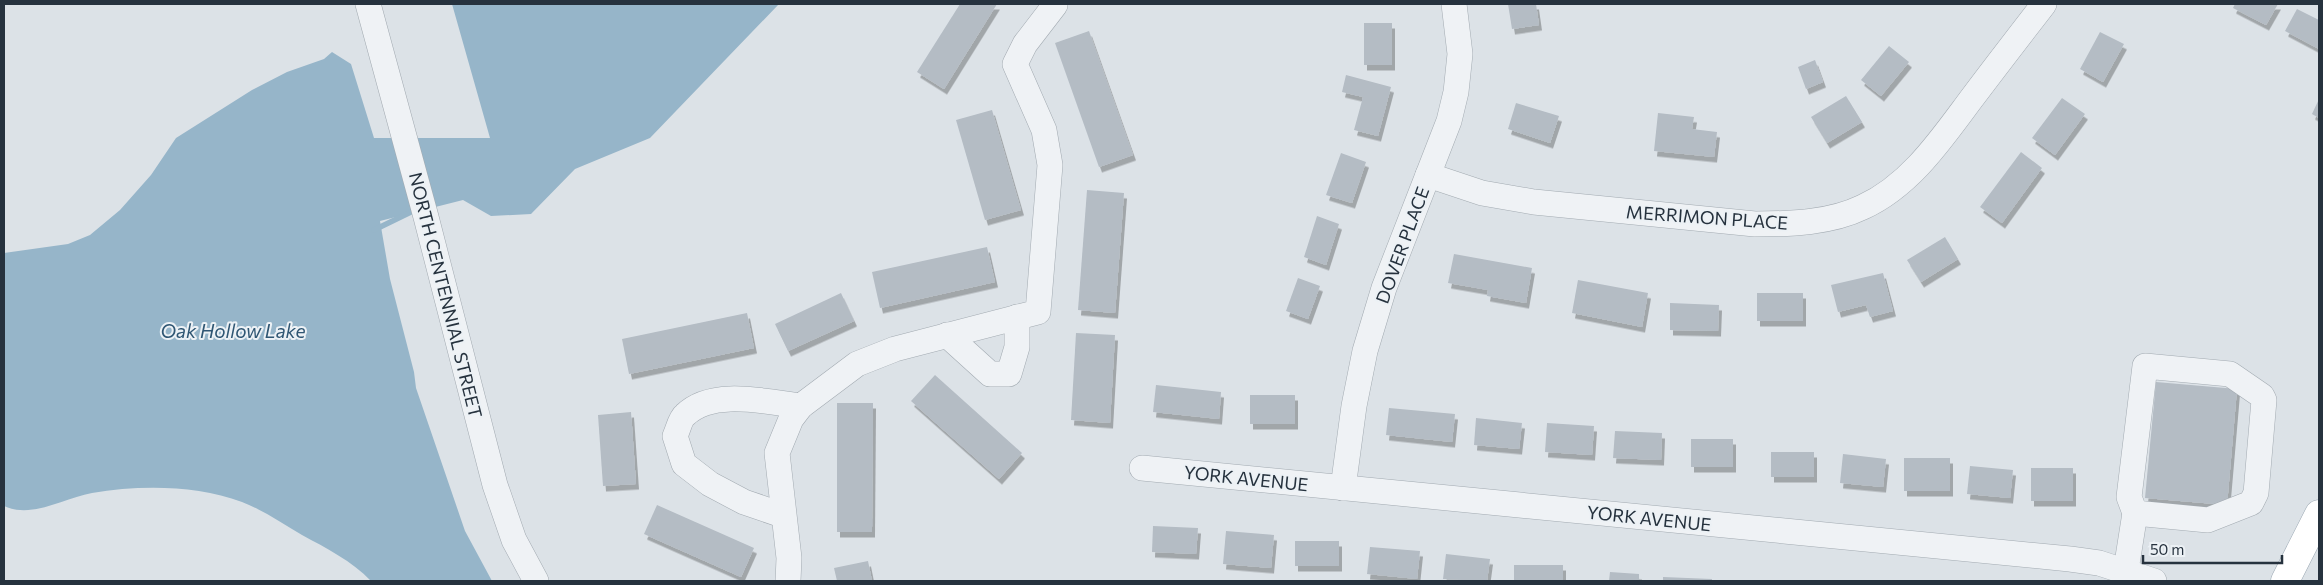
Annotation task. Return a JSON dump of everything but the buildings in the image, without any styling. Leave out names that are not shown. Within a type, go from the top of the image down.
[{"type":"main road","points":[[2284,581],[2319,514]]},
{"type":"street","name":"NORTH CENTENNIAL STREET","points":[[368,4],[426,217],[495,485],[514,540],[536,581]]},
{"type":"street","name":"DOVER PLACE","points":[[1343,488],[1354,406],[1365,350],[1384,288],[1448,121],[1456,92],[1460,54],[1454,4]]},
{"type":"street","name":"MERRIMON PLACE","points":[[1428,175],[1482,192],[1534,202],[1755,224],[1790,224],[1831,218],[1864,207],[1900,183],[1930,154],[2044,4]]},
{"type":"street","points":[[788,581],[789,558],[782,515],[777,453],[791,419],[801,406],[857,364],[895,349],[1038,312],[1050,165],[1044,130],[1015,64],[1025,44],[1055,6]]},
{"type":"street","points":[[947,336],[990,374],[1009,374],[1017,346],[1017,317]]},
{"type":"street","points":[[2126,570],[2135,513],[2129,497],[2145,366],[2230,374],[2262,396],[2264,400],[2256,493],[2250,503],[2208,520],[2135,513]]},
{"type":"street","points":[[782,515],[744,502],[710,484],[684,464],[675,436],[684,415],[712,400],[739,398],[801,406]]},
{"type":"street","name":"YORK AVENUE","points":[[1142,468],[2070,559],[2099,563],[2126,570],[2154,581]]},
{"type":"water","name":"Oak Hollow Lake","points":[[452,4],[779,4],[650,138],[575,169],[531,214],[491,216],[463,200],[380,221],[390,279],[414,372],[416,388],[465,531],[492,581],[371,581],[356,567],[338,555],[265,513],[242,502],[206,492],[168,488],[110,490],[92,493],[37,509],[15,509],[4,506],[4,253],[68,244],[90,235],[120,210],[151,175],[176,138],[252,90],[287,72],[324,59],[332,52],[351,64],[374,138],[490,138]]},
{"type":"waterway","points":[[374,230],[413,211]]}]
